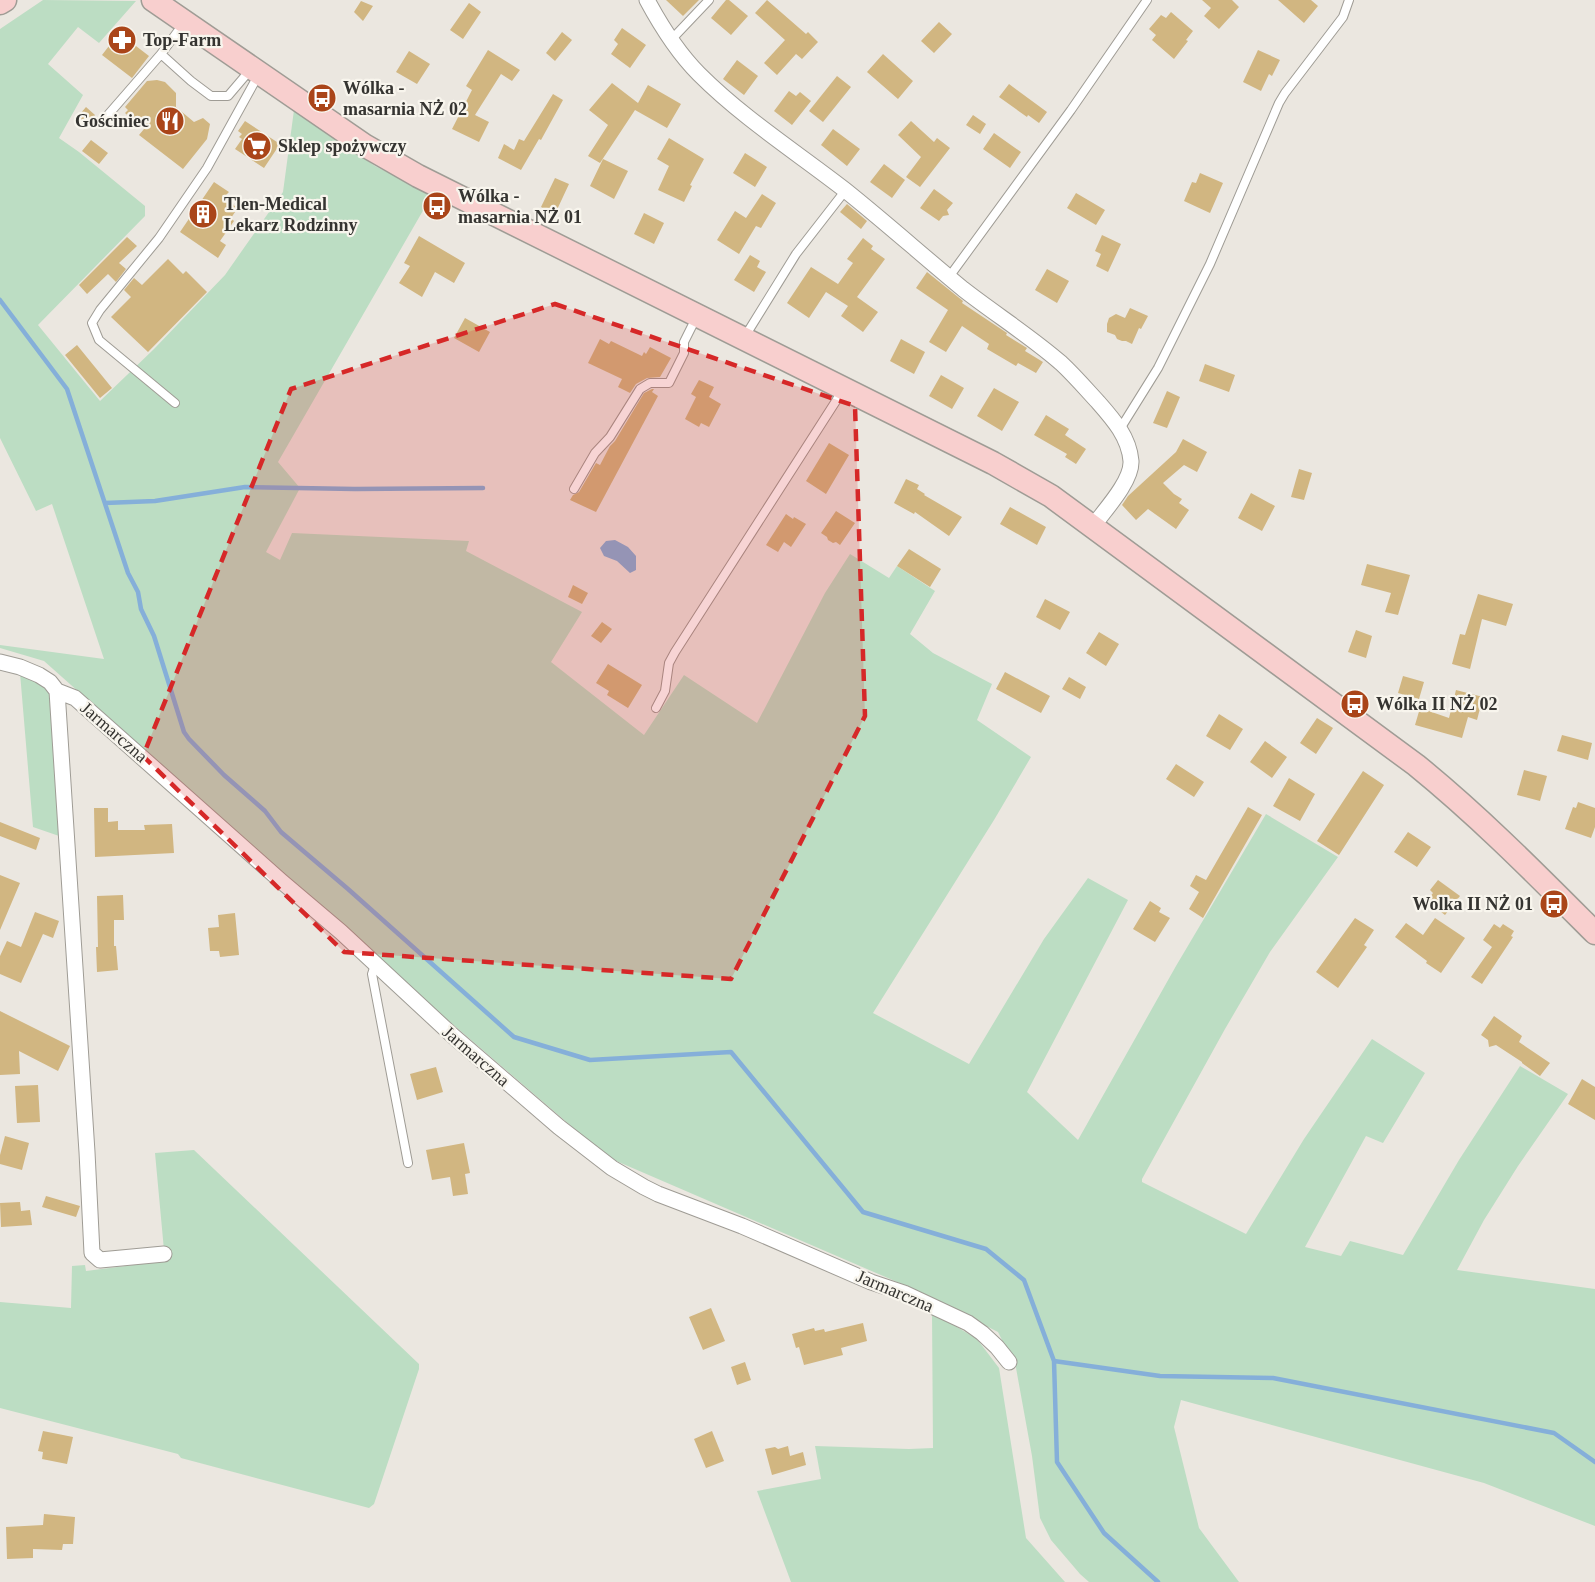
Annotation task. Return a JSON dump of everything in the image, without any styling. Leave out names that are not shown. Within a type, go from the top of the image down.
[{"type":"street","points":[[0,3],[5,0]]},
{"type":"street","points":[[153,0],[364,145],[408,171],[1008,471],[1051,496],[1416,765],[1492,831],[1595,933]]},
{"type":"street","points":[[647,0],[671,40],[697,72],[738,110],[846,190],[949,277],[1062,364],[1091,394],[1120,429],[1131,460],[1127,479],[1093,526]]},
{"type":"street","name":"Jarmarczna","points":[[0,662],[39,675],[57,690],[75,698],[377,965],[452,1035],[559,1127],[612,1168],[658,1194],[742,1226],[871,1282],[904,1293],[968,1323],[997,1347],[1009,1362]]},
{"type":"street","points":[[57,690],[92,1253],[100,1260],[164,1254]]},
{"type":"lane","points":[[671,40],[709,0]]},
{"type":"lane","points":[[949,277],[1071,110],[1147,0]]},
{"type":"lane","points":[[1120,429],[1158,368],[1210,264],[1279,103],[1343,17],[1350,0]]},
{"type":"lane","points":[[107,116],[161,54],[185,22]]},
{"type":"lane","points":[[161,54],[211,96],[228,96],[256,71]]},
{"type":"lane","points":[[175,404],[99,340],[92,323],[159,238],[207,168],[256,71]]},
{"type":"lane","points":[[744,339],[792,261],[846,190]]},
{"type":"lane","points":[[574,489],[594,453],[610,437],[639,389],[650,383],[669,383],[684,353],[684,342],[698,316]]},
{"type":"lane","points":[[656,708],[665,691],[672,657],[844,389]]},
{"type":"lane","points":[[377,965],[372,975],[408,1162]]},
{"type":"highlighted area","points":[[555,304],[855,406],[865,716],[731,979],[344,952],[143,756],[291,389]]},
{"type":"green space","points":[[43,0],[136,1],[99,43],[78,27],[48,64],[83,95],[59,138],[145,206],[145,216],[38,325],[100,401],[225,275],[283,192],[294,110],[375,166],[432,195],[278,462],[300,488],[266,552],[280,560],[292,533],[469,541],[466,551],[582,612],[551,662],[644,735],[684,675],[757,723],[825,593],[850,554],[889,578],[897,566],[935,591],[910,634],[933,653],[992,684],[977,720],[1031,757],[873,1013],[969,1064],[1044,939],[1088,878],[1128,900],[1027,1092],[1078,1140],[1176,966],[1266,814],[1338,857],[1270,952],[1225,1029],[1142,1182],[1246,1234],[1304,1139],[1372,1039],[1425,1073],[1383,1143],[1366,1136],[1305,1247],[1341,1256],[1350,1241],[1403,1255],[1459,1160],[1520,1066],[1568,1094],[1518,1166],[1484,1220],[1457,1270],[1595,1289],[1595,1526],[1484,1483],[1181,1400],[1174,1427],[1199,1528],[1239,1582],[1089,1582],[1051,1540],[1040,1518],[1032,1456],[1016,1368],[998,1332],[911,1288],[607,1157],[449,1021],[44,661],[0,648],[0,645],[104,659],[52,504],[36,511],[0,438],[0,29]]},
{"type":"green space","points":[[20,673],[49,689],[62,837],[33,827]]},
{"type":"green space","points":[[194,1150],[419,1364],[374,1504],[369,1508],[181,1458],[178,1454],[0,1408],[0,1302],[71,1308],[72,1266],[85,1265],[86,1271],[165,1261],[155,1153]]},
{"type":"green space","points":[[932,1312],[977,1339],[999,1368],[1026,1538],[1065,1582],[791,1582],[757,1491],[821,1479],[815,1446],[933,1448]]},
{"type":"water","points":[[615,540],[628,547],[636,556],[636,570],[630,573],[617,561],[604,556],[600,548],[606,541]]},
{"type":"building","points":[[666,0],[699,0],[683,16]]},
{"type":"building","points":[[726,0],[748,16],[731,35],[711,18]]},
{"type":"building","points":[[767,0],[818,42],[802,59],[796,54],[777,75],[764,63],[785,40],[755,13]]},
{"type":"building","points":[[1202,0],[1232,0],[1239,7],[1219,29],[1204,16],[1211,8]]},
{"type":"building","points":[[1278,0],[1311,0],[1318,6],[1304,23]]},
{"type":"building","points":[[361,1],[373,6],[363,21],[354,12]]},
{"type":"building","points":[[469,3],[481,12],[463,39],[450,30]]},
{"type":"building","points":[[1171,12],[1193,31],[1174,59],[1152,40],[1156,35],[1149,29],[1161,15],[1166,18]]},
{"type":"building","points":[[939,22],[952,34],[934,53],[921,41]]},
{"type":"building","points":[[622,28],[646,45],[630,68],[611,54],[618,44],[614,40]]},
{"type":"building","points":[[562,32],[572,40],[555,61],[546,53]]},
{"type":"building","points":[[119,33],[149,56],[132,78],[102,55]]},
{"type":"building","points":[[488,50],[520,70],[512,81],[501,74],[475,115],[489,122],[479,142],[452,129],[472,90],[466,86]]},
{"type":"building","points":[[1258,50],[1280,60],[1272,76],[1269,74],[1261,91],[1243,82]]},
{"type":"building","points":[[409,51],[430,64],[417,84],[396,72]]},
{"type":"building","points":[[883,54],[913,81],[898,99],[867,72]]},
{"type":"building","points":[[737,60],[758,76],[744,95],[723,79]]},
{"type":"building","points":[[837,76],[851,87],[823,122],[809,111]]},
{"type":"building","points":[[147,81],[165,82],[176,93],[176,107],[194,122],[203,118],[210,124],[207,139],[183,169],[139,135],[144,129],[125,113],[128,110],[125,107]]},
{"type":"building","points":[[612,83],[638,103],[648,85],[681,104],[667,128],[635,110],[600,163],[588,156],[608,125],[589,110]]},
{"type":"building","points":[[1009,84],[1047,112],[1039,123],[999,97]]},
{"type":"building","points":[[789,91],[796,96],[800,92],[811,101],[792,125],[774,111]]},
{"type":"building","points":[[553,94],[563,100],[521,170],[498,158],[504,144],[514,150],[519,139],[524,141]]},
{"type":"building","points":[[86,107],[95,115],[84,128],[75,120]]},
{"type":"building","points":[[973,115],[986,124],[980,134],[966,125]]},
{"type":"building","name":"Sklep spożywczy","points":[[245,121],[280,144],[264,168],[235,149],[242,139],[239,137],[242,134],[238,131]]},
{"type":"building","points":[[911,121],[934,142],[937,138],[950,148],[920,187],[906,177],[921,157],[898,135]]},
{"type":"building","points":[[833,129],[860,149],[847,166],[821,145]]},
{"type":"building","points":[[994,133],[1021,152],[1010,168],[983,149]]},
{"type":"building","points":[[669,138],[704,159],[684,202],[658,190],[669,166],[657,159]]},
{"type":"building","points":[[91,140],[108,153],[99,164],[82,151]]},
{"type":"building","points":[[745,153],[767,167],[755,187],[733,173]]},
{"type":"building","points":[[603,159],[628,171],[614,199],[590,186]]},
{"type":"building","points":[[884,164],[905,180],[892,198],[870,182]]},
{"type":"building","points":[[1200,173],[1223,183],[1210,213],[1184,201],[1192,182],[1196,183]]},
{"type":"building","points":[[555,178],[569,184],[555,214],[541,207]]},
{"type":"building","points":[[214,182],[229,192],[226,195],[237,209],[231,218],[234,221],[220,241],[226,245],[218,258],[180,232]]},
{"type":"building","points":[[934,189],[953,203],[947,210],[949,215],[943,216],[939,221],[920,208]]},
{"type":"building","points":[[1076,193],[1105,210],[1096,225],[1067,208]]},
{"type":"building","points":[[762,194],[776,203],[761,228],[756,226],[739,254],[717,240],[735,211],[746,218]]},
{"type":"building","points":[[847,204],[867,221],[861,229],[840,212]]},
{"type":"building","points":[[644,213],[664,223],[654,244],[634,234]]},
{"type":"building","points":[[1102,235],[1121,244],[1108,272],[1096,266],[1101,254],[1095,251]]},
{"type":"building","points":[[419,236],[465,263],[454,283],[435,272],[422,297],[399,283],[410,266],[404,263]]},
{"type":"building","points":[[127,237],[137,246],[119,263],[126,269],[116,282],[108,274],[87,294],[79,285]]},
{"type":"building","points":[[863,238],[873,246],[871,249],[885,259],[857,297],[878,312],[863,332],[841,316],[848,306],[826,292],[809,318],[787,303],[811,267],[838,284],[853,263],[847,259]]},
{"type":"building","points":[[750,255],[760,261],[757,267],[766,272],[754,292],[734,280]]},
{"type":"building","points":[[168,259],[183,274],[186,271],[207,292],[148,352],[111,317],[131,297],[124,290],[134,278],[142,285]]},
{"type":"building","points":[[1047,269],[1069,281],[1057,303],[1035,290]]},
{"type":"building","points":[[927,272],[963,301],[962,303],[1007,333],[1006,335],[1027,348],[1025,351],[1043,362],[1036,373],[1018,363],[1016,366],[987,349],[989,344],[962,326],[946,352],[929,342],[948,310],[916,288]]},
{"type":"building","points":[[1130,308],[1148,316],[1141,329],[1139,328],[1132,344],[1117,339],[1115,335],[1107,332],[1109,318],[1116,314],[1125,318]]},
{"type":"building","points":[[465,318],[490,332],[479,352],[454,338]]},
{"type":"building","points":[[600,339],[609,344],[611,341],[642,356],[650,347],[671,358],[660,377],[647,378],[636,384],[630,393],[618,387],[622,379],[588,363]]},
{"type":"building","points":[[901,339],[925,352],[914,374],[890,361]]},
{"type":"building","points":[[77,345],[112,388],[100,398],[65,355]]},
{"type":"building","points":[[1205,364],[1235,375],[1229,392],[1199,381]]},
{"type":"building","points":[[941,375],[964,388],[952,409],[929,396]]},
{"type":"building","points":[[699,380],[714,387],[709,397],[721,404],[709,427],[701,423],[699,427],[685,419],[696,397],[691,394]]},
{"type":"building","points":[[994,388],[1019,402],[1002,431],[977,416]]},
{"type":"building","points":[[654,389],[652,392],[658,396],[596,512],[570,500],[579,492],[596,463],[600,465],[644,393]]},
{"type":"building","points":[[1167,391],[1180,397],[1167,428],[1153,423]]},
{"type":"building","points":[[1046,415],[1069,429],[1065,435],[1086,449],[1076,464],[1065,457],[1067,454],[1034,435]]},
{"type":"building","points":[[1183,439],[1207,452],[1197,472],[1184,465],[1163,483],[1182,499],[1179,503],[1189,510],[1176,529],[1148,509],[1136,520],[1122,505],[1128,496],[1176,452]]},
{"type":"building","points":[[829,443],[849,455],[826,494],[806,481]]},
{"type":"building","points":[[1299,469],[1312,473],[1304,500],[1291,497]]},
{"type":"building","points":[[906,479],[919,485],[917,489],[924,495],[962,517],[949,536],[915,512],[914,514],[894,503]]},
{"type":"building","points":[[1251,493],[1275,506],[1262,531],[1238,518]]},
{"type":"building","points":[[1010,507],[1046,527],[1037,545],[1000,524]]},
{"type":"building","points":[[836,511],[855,523],[840,545],[828,540],[821,533]]},
{"type":"building","points":[[786,514],[806,524],[791,547],[784,542],[778,552],[766,545]]},
{"type":"building","points":[[909,549],[941,569],[930,587],[897,566]]},
{"type":"building","points":[[1367,564],[1410,575],[1398,615],[1385,612],[1391,593],[1361,585]]},
{"type":"building","points":[[573,585],[588,593],[582,604],[568,597]]},
{"type":"building","points":[[1478,594],[1513,604],[1506,626],[1482,619],[1470,669],[1452,664],[1460,634],[1465,635]]},
{"type":"building","points":[[1045,599],[1070,612],[1060,630],[1036,617]]},
{"type":"building","points":[[602,622],[612,629],[601,643],[591,636]]},
{"type":"building","points":[[1356,630],[1372,636],[1366,658],[1348,652]]},
{"type":"building","points":[[1099,632],[1119,644],[1106,666],[1086,653]]},
{"type":"building","points":[[608,664],[642,685],[628,708],[607,695],[609,691],[596,683]]},
{"type":"building","points":[[1005,672],[1050,696],[1041,713],[996,689]]},
{"type":"building","points":[[1403,676],[1424,682],[1419,699],[1398,693]]},
{"type":"building","points":[[1069,677],[1086,687],[1080,699],[1062,689]]},
{"type":"building","points":[[1456,690],[1483,697],[1477,720],[1468,717],[1462,738],[1415,725],[1420,708],[1449,718]]},
{"type":"building","points":[[1219,714],[1243,729],[1230,750],[1206,736]]},
{"type":"building","points":[[1317,718],[1333,728],[1316,754],[1300,743]]},
{"type":"building","points":[[1562,735],[1592,743],[1588,760],[1557,751]]},
{"type":"building","points":[[1265,741],[1287,757],[1272,778],[1250,762]]},
{"type":"building","points":[[1176,764],[1204,782],[1194,797],[1166,779]]},
{"type":"building","points":[[1524,770],[1547,776],[1540,801],[1517,795]]},
{"type":"building","points":[[1363,771],[1384,785],[1339,855],[1317,841]]},
{"type":"building","points":[[1289,778],[1315,794],[1300,821],[1273,806]]},
{"type":"building","points":[[1578,802],[1595,808],[1595,827],[1591,838],[1565,829],[1573,807],[1576,808]]},
{"type":"building","points":[[1248,807],[1262,815],[1203,918],[1189,909],[1199,892],[1190,886],[1196,875],[1206,880]]},
{"type":"building","points":[[94,808],[108,808],[108,822],[118,821],[118,830],[145,830],[144,825],[172,824],[174,853],[95,857]]},
{"type":"building","points":[[0,822],[40,838],[36,850],[0,836]]},
{"type":"building","points":[[1408,832],[1431,847],[1417,867],[1394,852]]},
{"type":"building","points":[[0,875],[20,883],[0,930]]},
{"type":"building","points":[[1438,880],[1460,896],[1445,915],[1427,901],[1433,893],[1430,890]]},
{"type":"building","points":[[123,895],[124,920],[114,920],[114,946],[116,946],[118,970],[97,972],[97,896]]},
{"type":"building","points":[[1150,901],[1161,908],[1159,912],[1170,918],[1155,942],[1133,929]]},
{"type":"building","points":[[35,912],[59,921],[53,938],[43,934],[21,983],[0,974],[0,956],[7,941],[21,947]]},
{"type":"building","points":[[235,913],[239,955],[220,957],[219,951],[210,951],[208,928],[219,927],[218,915]]},
{"type":"building","points":[[1355,918],[1374,930],[1364,945],[1367,947],[1338,988],[1316,972]]},
{"type":"building","points":[[1435,918],[1465,938],[1441,973],[1395,937],[1406,923],[1423,935]]},
{"type":"building","points":[[1494,924],[1500,928],[1503,924],[1514,931],[1511,936],[1513,937],[1482,984],[1471,977],[1492,947],[1483,940]]},
{"type":"building","points":[[0,1011],[70,1046],[58,1071],[19,1051],[20,1074],[0,1075]]},
{"type":"building","points":[[1494,1016],[1522,1036],[1519,1042],[1550,1063],[1540,1076],[1496,1045],[1489,1047],[1488,1040],[1481,1035]]},
{"type":"building","points":[[436,1067],[443,1092],[417,1100],[410,1074]]},
{"type":"building","points":[[1582,1079],[1595,1087],[1595,1120],[1568,1104]]},
{"type":"building","points":[[38,1085],[40,1122],[17,1123],[15,1086]]},
{"type":"building","points":[[5,1136],[29,1143],[22,1170],[0,1164]]},
{"type":"building","points":[[464,1143],[470,1173],[465,1174],[468,1194],[453,1196],[450,1177],[432,1180],[426,1150]]},
{"type":"building","points":[[46,1196],[80,1206],[76,1217],[42,1207]]},
{"type":"building","points":[[20,1202],[21,1211],[30,1210],[32,1225],[1,1227],[0,1203]]},
{"type":"building","points":[[711,1308],[725,1341],[703,1350],[689,1317]]},
{"type":"building","points":[[863,1323],[867,1341],[841,1348],[843,1355],[804,1365],[799,1347],[796,1348],[792,1334],[814,1328],[815,1331],[824,1329],[825,1332]]},
{"type":"building","points":[[745,1362],[751,1380],[737,1385],[731,1367]]},
{"type":"building","points":[[43,1431],[73,1437],[67,1464],[42,1459],[43,1452],[38,1451]]},
{"type":"building","points":[[712,1431],[724,1461],[706,1468],[694,1439]]},
{"type":"building","points":[[788,1446],[790,1456],[803,1452],[806,1465],[772,1475],[765,1449]]},
{"type":"building","points":[[44,1514],[75,1517],[73,1544],[63,1544],[62,1550],[33,1549],[33,1558],[7,1559],[6,1527],[43,1525]]},
{"type":"waterway","points":[[0,300],[67,389],[128,573],[138,592],[141,609],[154,636],[184,732],[224,775],[265,811],[281,832],[514,1037],[590,1060],[731,1052],[863,1212],[986,1249],[1024,1280],[1054,1361],[1160,1376],[1273,1378],[1554,1433],[1595,1462]]},
{"type":"waterway","points":[[105,503],[155,501],[245,487],[483,488]]},
{"type":"waterway","points":[[1054,1361],[1057,1462],[1104,1533],[1158,1582]]},
{"type":"place","name":"Top-Farm","points":[[122,40]]},
{"type":"place","name":"Wólka - masarnia NŻ 02","points":[[322,98]]},
{"type":"place","name":"Gościniec","points":[[170,121]]},
{"type":"place","name":"Sklep spożywczy","points":[[257,146]]},
{"type":"place","name":"Wólka - masarnia NŻ 01","points":[[437,206]]},
{"type":"place","name":"Tlen-Medical Lekarz Rodzinny","points":[[203,214]]},
{"type":"place","name":"Wólka II NŻ 02","points":[[1355,704]]},
{"type":"place","name":"Wolka II NŻ 01","points":[[1554,904]]}]
